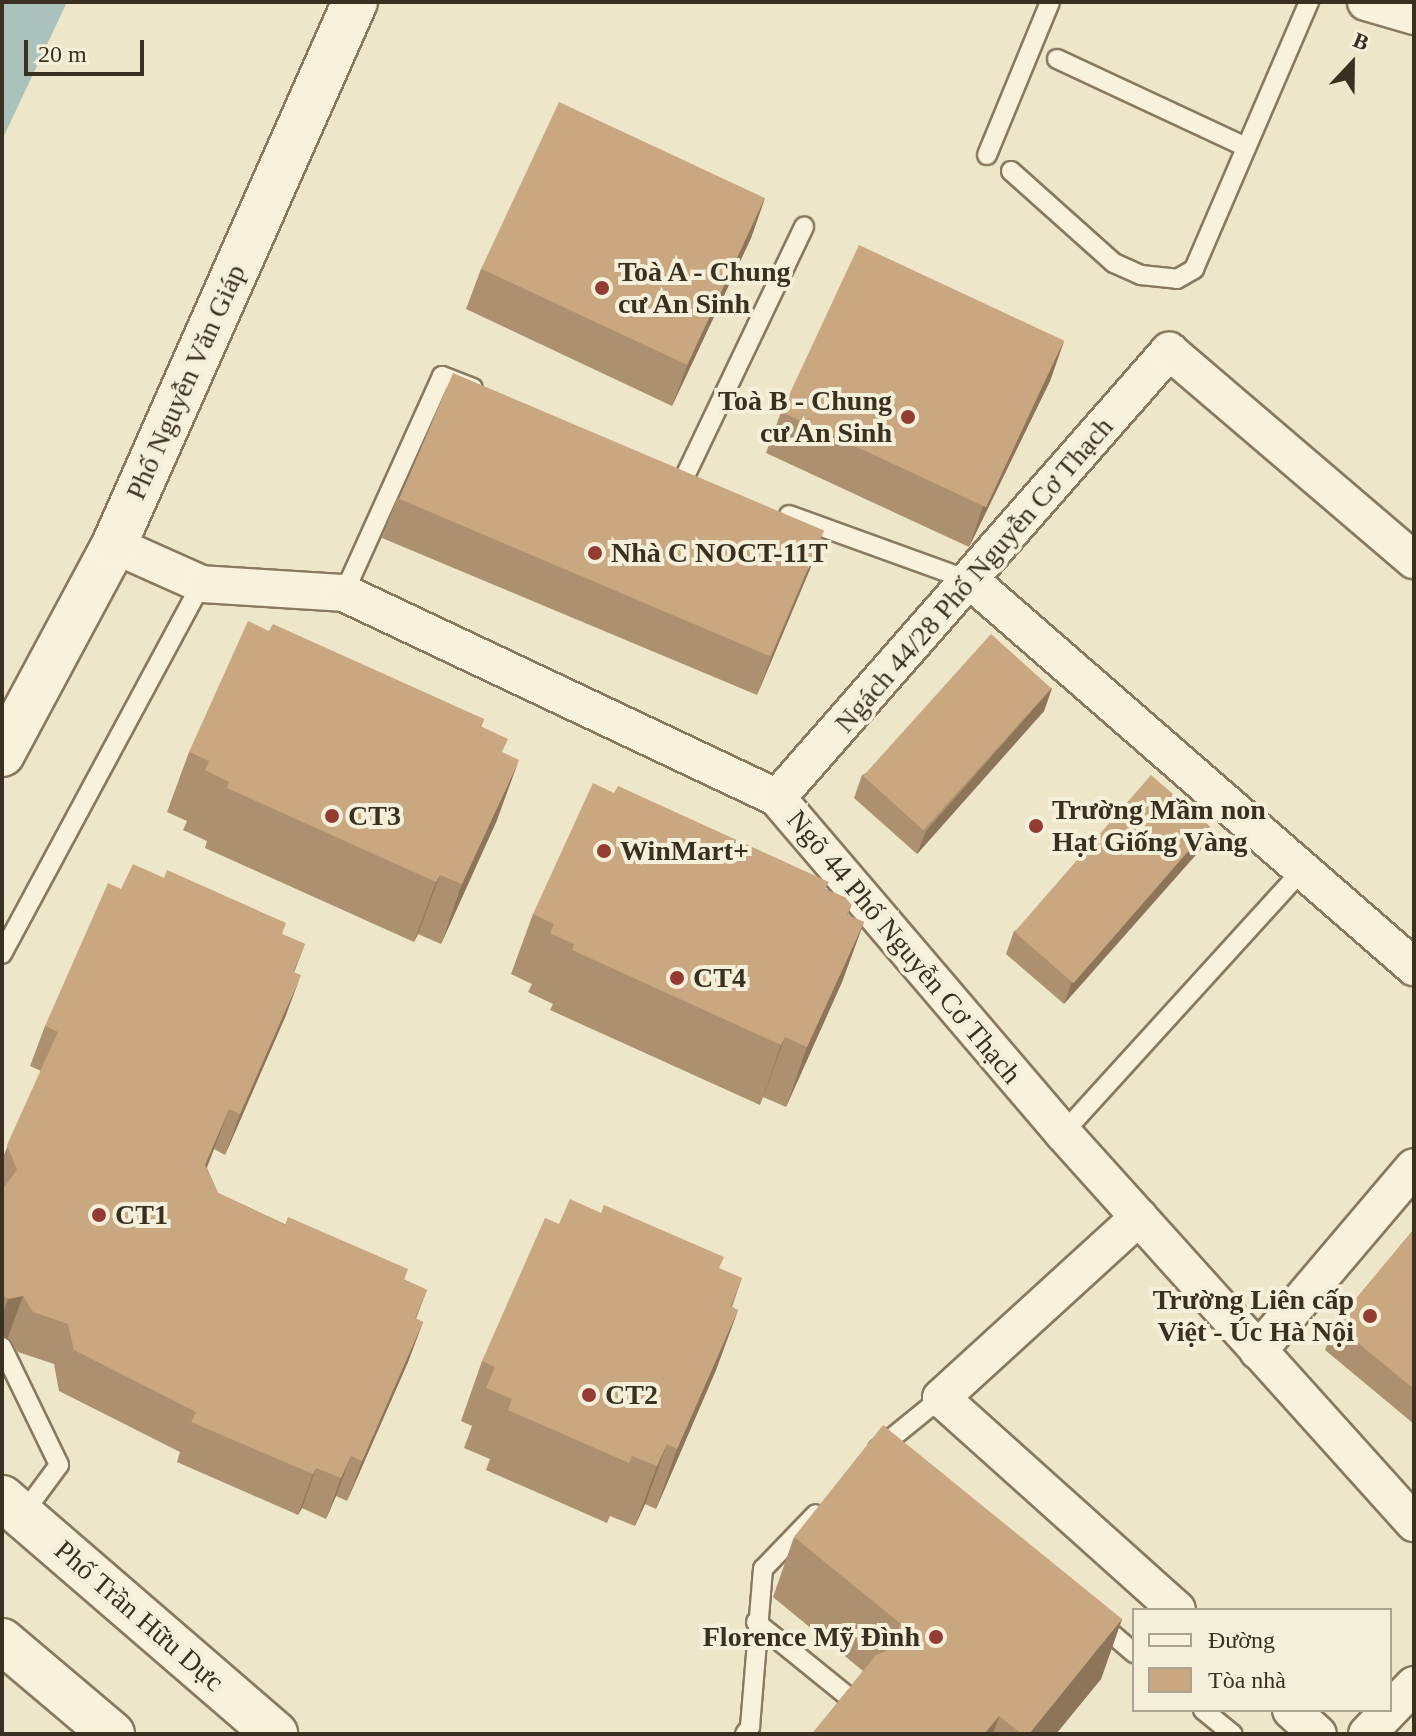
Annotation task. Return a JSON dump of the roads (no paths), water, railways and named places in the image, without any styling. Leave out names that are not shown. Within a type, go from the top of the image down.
[{"type":"street","name":"Phố Nguyễn Văn Giáp","points":[[2,754],[114,545],[355,2]]},
{"type":"street","points":[[1366,2],[1414,16]]},
{"type":"street","name":"Ngách 44/28 Phố Nguyễn Cơ Thạch","points":[[777,798],[971,581],[1169,351],[1409,545]]},
{"type":"street","name":"Ngõ 44 Phố Nguyễn Cơ Thạch","points":[[114,545],[201,584],[344,593],[777,798],[1063,1133],[1414,1523]]},
{"type":"street","points":[[971,581],[1414,967]]},
{"type":"street","points":[[1258,1351],[1414,1167]]},
{"type":"street","points":[[1139,1217],[941,1398],[1175,1608]]},
{"type":"street","name":"Phố Trần Hữu Dực","points":[[12,1506],[275,1734]]},
{"type":"street","points":[[2,1641],[112,1734]]},
{"type":"street","points":[[1392,1708],[1414,1685]]},
{"type":"street","points":[[1293,1712],[1318,1734]]},
{"type":"street","points":[[1367,1734],[1388,1712]]},
{"type":"lane","points":[[987,155],[1050,2]]},
{"type":"lane","points":[[1011,171],[1114,263],[1141,275],[1177,279],[1194,269],[1309,2]]},
{"type":"lane","points":[[1057,59],[1246,147]]},
{"type":"lane","points":[[711,484],[679,470],[804,227]]},
{"type":"lane","points":[[344,593],[442,376],[485,393]]},
{"type":"lane","points":[[766,507],[971,581]]},
{"type":"lane","points":[[2,954],[201,584]]},
{"type":"lane","points":[[1063,1133],[1301,871]]},
{"type":"lane","points":[[2,1347],[59,1465],[12,1506]]},
{"type":"lane","points":[[863,1465],[891,1448],[941,1398]]},
{"type":"lane","points":[[745,1734],[750,1727],[756,1622],[763,1569],[829,1500]]},
{"type":"lane","points":[[1087,1613],[1132,1651]]},
{"type":"lane","points":[[756,1622],[856,1703]]},
{"type":"lane","points":[[1206,1712],[1233,1734]]},
{"type":"water","points":[[2,2],[67,2],[2,140]]},
{"type":"place","name":"Toà A - Chung cư An Sinh","points":[[602,288]]},
{"type":"place","name":"Toà B - Chung cư An Sinh","points":[[908,417]]},
{"type":"place","name":"Nhà C NOCT-11T","points":[[595,553]]},
{"type":"place","name":"CT3","points":[[332,816]]},
{"type":"place","name":"Trường Mầm non Hạt Giống Vàng","points":[[1036,826]]},
{"type":"place","name":"WinMart+","points":[[604,851]]},
{"type":"place","name":"CT4","points":[[677,978]]},
{"type":"place","name":"CT1","points":[[99,1215]]},
{"type":"place","name":"Trường Liên cấp Việt - Úc Hà Nội","points":[[1370,1316]]},
{"type":"place","name":"CT2","points":[[589,1395]]},
{"type":"place","name":"Florence Mỹ Đình","points":[[936,1637]]}]
